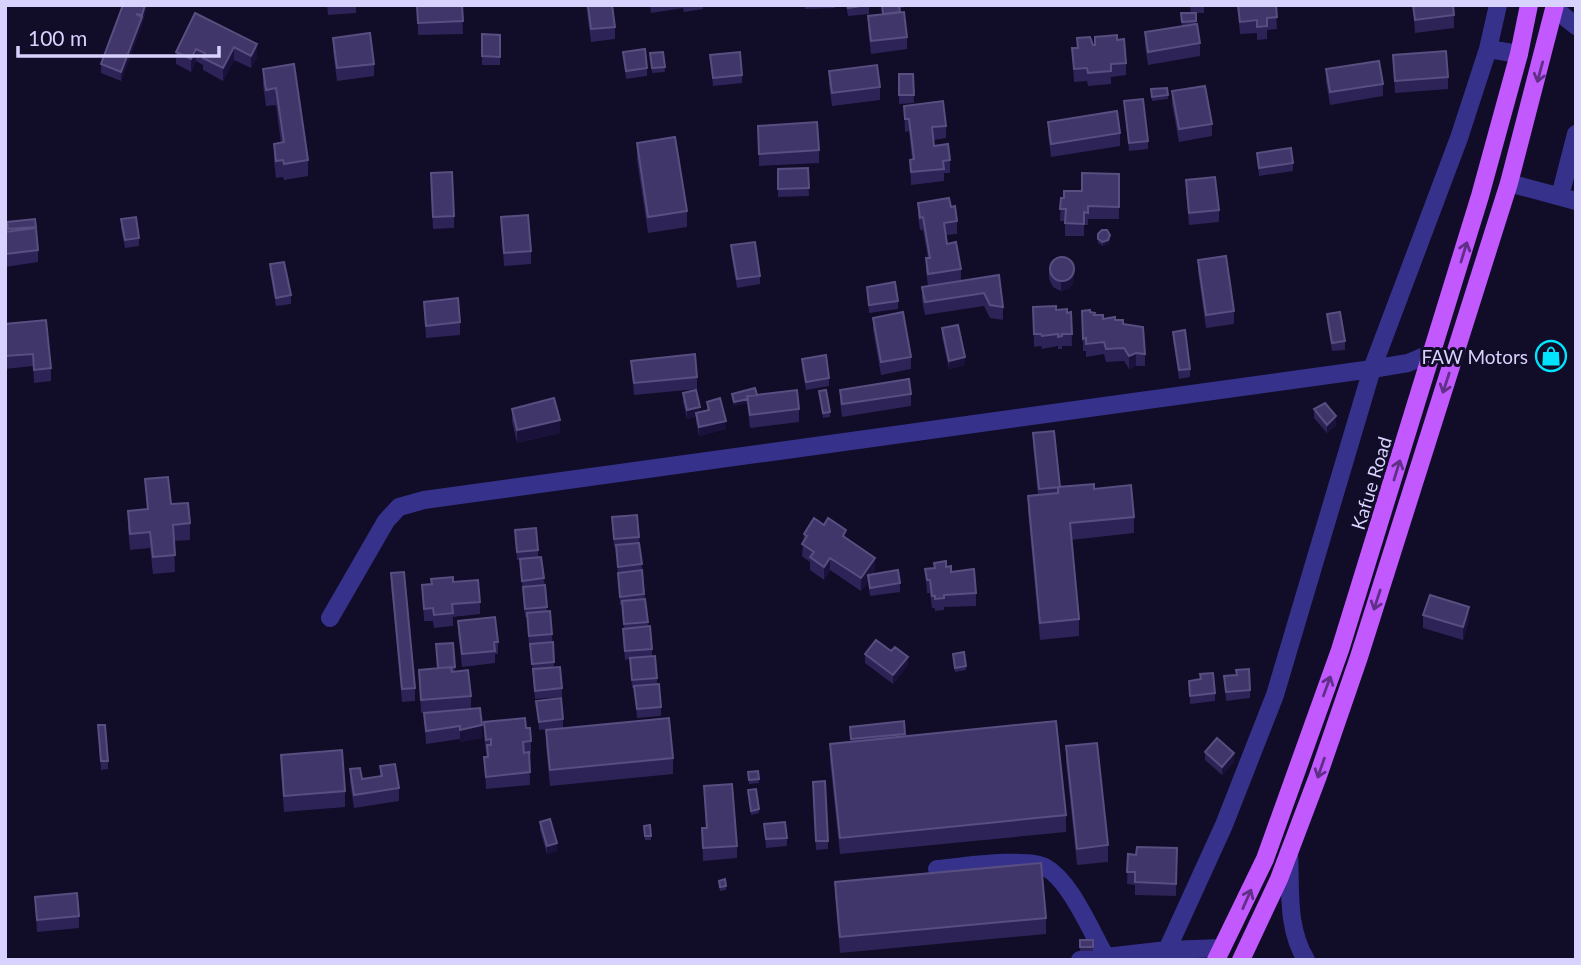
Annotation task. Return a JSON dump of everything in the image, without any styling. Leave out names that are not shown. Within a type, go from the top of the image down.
[{"type":"main road","name":"Kafue Road","points":[[1219,954],[1265,859],[1340,650],[1480,196],[1519,54],[1529,5]]},
{"type":"main road","name":"Kafue Road","points":[[1241,960],[1279,879],[1359,657],[1509,183],[1555,7]]},
{"type":"street","points":[[1167,950],[1228,814],[1275,695],[1372,369],[1459,138],[1488,49],[1499,5]]},
{"type":"street","points":[[1555,7],[1576,26]]},
{"type":"street","points":[[1488,49],[1519,54]]},
{"type":"street","points":[[1509,183],[1568,198],[1576,134]]},
{"type":"street","points":[[330,618],[386,521],[399,507],[424,499],[1372,369],[1408,363],[1434,352]]},
{"type":"street","points":[[1289,852],[1291,918],[1306,960]]},
{"type":"street","points":[[937,869],[1024,863],[1043,866],[1057,876],[1070,893],[1106,957]]},
{"type":"street","points":[[1080,960],[1167,950],[1219,954]]},
{"type":"building","points":[[123,5],[145,5],[142,15],[136,14],[142,17],[121,72],[101,64]]},
{"type":"building","points":[[417,5],[462,5],[463,21],[418,23]]},
{"type":"building","points":[[588,5],[612,5],[615,27],[591,29]]},
{"type":"building","points":[[847,5],[868,5],[848,8]]},
{"type":"building","points":[[882,5],[899,5],[900,12],[883,14]]},
{"type":"building","points":[[1238,5],[1276,5],[1277,17],[1267,18],[1267,26],[1257,27],[1257,20],[1240,22]]},
{"type":"building","points":[[1413,5],[1453,5],[1454,15],[1415,20]]},
{"type":"building","points":[[904,12],[907,37],[871,41],[868,16]]},
{"type":"building","points":[[195,13],[257,44],[251,56],[234,47],[223,68],[203,58],[205,53],[196,49],[191,59],[176,52]]},
{"type":"building","points":[[1181,13],[1196,13],[1196,21],[1182,22]]},
{"type":"building","points":[[1197,24],[1200,43],[1148,52],[1145,32]]},
{"type":"building","points":[[370,33],[374,64],[337,68],[333,38]]},
{"type":"building","points":[[482,34],[500,35],[500,57],[482,56]]},
{"type":"building","points":[[1117,35],[1117,40],[1124,39],[1126,63],[1111,64],[1111,71],[1088,73],[1087,68],[1074,69],[1072,48],[1078,48],[1077,38],[1090,37],[1095,45],[1095,37]]},
{"type":"building","points":[[645,49],[647,68],[626,71],[623,52]]},
{"type":"building","points":[[1446,51],[1448,77],[1395,81],[1393,55]]},
{"type":"building","points":[[663,52],[665,67],[652,68],[650,53]]},
{"type":"building","points":[[740,52],[742,75],[713,78],[710,55]]},
{"type":"building","points":[[1379,61],[1383,84],[1330,92],[1326,69]]},
{"type":"building","points":[[294,64],[308,160],[284,164],[283,160],[276,161],[274,144],[284,142],[276,88],[266,90],[263,69]]},
{"type":"building","points":[[877,65],[880,87],[832,93],[829,71]]},
{"type":"building","points":[[899,74],[913,74],[914,95],[899,95]]},
{"type":"building","points":[[1205,86],[1212,124],[1179,129],[1172,91]]},
{"type":"building","points":[[1167,88],[1168,95],[1152,97],[1151,89]]},
{"type":"building","points":[[1143,99],[1148,141],[1129,143],[1124,101]]},
{"type":"building","points":[[943,101],[946,126],[932,127],[934,146],[948,144],[950,160],[943,161],[944,169],[911,172],[910,160],[914,159],[909,119],[905,119],[904,106]]},
{"type":"building","points":[[1117,111],[1120,133],[1051,144],[1048,122]]},
{"type":"building","points":[[817,122],[819,150],[759,154],[758,126]]},
{"type":"building","points":[[675,137],[687,211],[648,217],[637,143]]},
{"type":"building","points":[[1291,148],[1293,163],[1259,168],[1257,153]]},
{"type":"building","points":[[808,168],[809,188],[778,189],[778,169]]},
{"type":"building","points":[[452,172],[454,216],[433,217],[431,173]]},
{"type":"building","points":[[1082,173],[1119,174],[1119,207],[1088,206],[1088,213],[1084,212],[1084,224],[1065,223],[1066,209],[1060,209],[1061,198],[1064,198],[1064,191],[1082,191]]},
{"type":"building","points":[[1215,177],[1219,210],[1189,213],[1186,180]]},
{"type":"building","points":[[949,198],[951,207],[955,206],[957,221],[944,223],[947,244],[956,242],[961,269],[928,274],[926,258],[930,258],[918,203]]},
{"type":"building","points":[[528,215],[531,251],[504,253],[501,217]]},
{"type":"building","points":[[136,217],[139,238],[125,240],[121,219]]},
{"type":"building","points":[[35,219],[36,227],[8,229],[7,222]]},
{"type":"building","points":[[36,228],[38,250],[5,254],[5,232]]},
{"type":"building","points":[[1102,230],[1107,230],[1110,235],[1108,240],[1103,242],[1098,239]]},
{"type":"building","points":[[755,242],[760,276],[737,279],[731,245]]},
{"type":"building","points":[[1226,256],[1234,311],[1206,315],[1198,260]]},
{"type":"building","points":[[1062,257],[1071,260],[1074,269],[1071,278],[1062,281],[1053,278],[1050,269],[1053,260]]},
{"type":"building","points":[[284,262],[291,295],[276,298],[270,264]]},
{"type":"building","points":[[999,275],[1003,307],[990,305],[984,293],[925,302],[922,287]]},
{"type":"building","points":[[895,282],[898,301],[869,305],[867,287]]},
{"type":"building","points":[[458,298],[460,322],[426,326],[424,302]]},
{"type":"building","points":[[1056,306],[1056,310],[1067,309],[1067,313],[1071,312],[1072,334],[1058,337],[1058,334],[1034,334],[1033,307]]},
{"type":"building","points":[[1090,310],[1094,315],[1103,315],[1103,319],[1115,317],[1115,320],[1123,320],[1123,324],[1143,327],[1145,354],[1136,353],[1129,356],[1124,348],[1106,349],[1104,342],[1086,344],[1086,338],[1083,339],[1082,311]]},
{"type":"building","points":[[903,312],[911,357],[881,362],[873,318]]},
{"type":"building","points":[[1340,312],[1345,341],[1332,343],[1327,314]]},
{"type":"building","points":[[46,320],[51,368],[34,370],[33,354],[5,356],[5,324]]},
{"type":"building","points":[[958,325],[965,357],[949,361],[942,328]]},
{"type":"building","points":[[1185,330],[1190,369],[1179,370],[1173,332]]},
{"type":"building","points":[[695,354],[697,377],[634,383],[631,361]]},
{"type":"building","points":[[826,355],[829,378],[806,382],[802,359]]},
{"type":"building","points":[[909,379],[911,394],[842,404],[840,390]]},
{"type":"building","points":[[755,388],[757,395],[734,402],[732,394]]},
{"type":"building","points":[[696,390],[700,407],[687,410],[683,393]]},
{"type":"building","points":[[797,390],[799,409],[750,415],[747,396]]},
{"type":"building","points":[[826,390],[830,412],[823,413],[819,391]]},
{"type":"building","points":[[554,398],[560,420],[517,430],[512,409]]},
{"type":"building","points":[[720,398],[726,421],[699,427],[696,413],[709,410],[707,402]]},
{"type":"building","points":[[1325,403],[1336,416],[1327,425],[1314,409]]},
{"type":"building","points":[[1054,431],[1060,487],[1039,489],[1033,433]]},
{"type":"building","points":[[168,477],[171,504],[188,503],[190,523],[173,525],[175,555],[153,557],[150,532],[130,534],[128,511],[148,509],[145,479]]},
{"type":"building","points":[[1094,484],[1094,489],[1131,485],[1134,517],[1070,523],[1079,619],[1040,623],[1028,496],[1058,493],[1058,487]]},
{"type":"building","points":[[637,515],[639,537],[614,539],[612,517]]},
{"type":"building","points":[[814,518],[824,525],[828,518],[846,530],[843,536],[875,558],[861,578],[830,558],[824,567],[810,557],[814,552],[802,544],[807,536],[804,534]]},
{"type":"building","points":[[536,528],[538,550],[517,552],[515,530]]},
{"type":"building","points":[[639,543],[642,564],[618,567],[616,545]]},
{"type":"building","points":[[541,557],[544,578],[522,581],[520,559]]},
{"type":"building","points":[[946,561],[946,567],[951,566],[951,572],[974,569],[976,593],[944,595],[944,598],[935,599],[935,596],[932,596],[925,569],[935,568],[934,563]]},
{"type":"building","points":[[642,570],[644,594],[620,597],[618,573]]},
{"type":"building","points":[[898,570],[900,583],[870,588],[868,575]]},
{"type":"building","points":[[404,572],[415,688],[402,689],[391,573]]},
{"type":"building","points":[[453,577],[453,582],[478,580],[480,602],[452,604],[453,613],[434,615],[433,608],[424,609],[422,585],[432,584],[431,579]]},
{"type":"building","points":[[545,585],[547,607],[525,609],[523,587]]},
{"type":"building","points":[[1430,595],[1469,607],[1463,627],[1423,615]]},
{"type":"building","points":[[645,599],[648,622],[624,624],[622,601]]},
{"type":"building","points":[[550,611],[552,634],[529,636],[527,613]]},
{"type":"building","points":[[495,617],[498,642],[494,642],[495,651],[462,654],[458,621]]},
{"type":"building","points":[[650,626],[652,649],[625,651],[623,629]]},
{"type":"building","points":[[876,640],[891,651],[895,647],[908,657],[893,675],[865,654]]},
{"type":"building","points":[[553,642],[554,662],[532,664],[530,644]]},
{"type":"building","points":[[453,643],[455,667],[438,668],[436,644]]},
{"type":"building","points":[[964,652],[966,666],[955,668],[953,654]]},
{"type":"building","points":[[655,656],[657,678],[632,680],[630,658]]},
{"type":"building","points":[[451,667],[452,672],[468,670],[471,696],[421,700],[419,670]]},
{"type":"building","points":[[560,667],[562,688],[535,691],[533,669]]},
{"type":"building","points":[[1249,669],[1250,690],[1226,692],[1224,676],[1237,675],[1236,670]]},
{"type":"building","points":[[1213,673],[1215,693],[1190,696],[1189,681],[1201,679],[1200,674]]},
{"type":"building","points":[[659,684],[661,707],[637,709],[634,686]]},
{"type":"building","points":[[561,698],[563,719],[539,722],[536,701]]},
{"type":"building","points":[[480,708],[482,725],[460,730],[460,726],[426,731],[424,713]]},
{"type":"building","points":[[525,718],[526,728],[530,728],[531,741],[523,742],[524,753],[529,752],[530,772],[486,777],[484,757],[488,757],[487,745],[491,745],[491,739],[486,740],[484,722]]},
{"type":"building","points":[[669,718],[673,758],[550,770],[546,730]]},
{"type":"building","points":[[904,721],[905,734],[851,739],[850,727]]},
{"type":"building","points":[[1056,721],[1066,815],[840,838],[830,744]]},
{"type":"building","points":[[98,725],[105,725],[108,761],[101,761]]},
{"type":"building","points":[[1217,738],[1234,753],[1222,767],[1205,752]]},
{"type":"building","points":[[1097,743],[1108,845],[1077,849],[1066,746]]},
{"type":"building","points":[[342,750],[345,791],[284,796],[281,755]]},
{"type":"building","points":[[395,764],[399,788],[354,795],[350,769],[360,768],[362,779],[382,776],[380,766]]},
{"type":"building","points":[[758,771],[759,779],[749,780],[748,772]]},
{"type":"building","points":[[825,781],[828,841],[816,841],[813,782]]},
{"type":"building","points":[[732,784],[737,846],[703,848],[702,828],[707,828],[704,786]]},
{"type":"building","points":[[756,789],[759,809],[751,811],[748,790]]},
{"type":"building","points":[[550,819],[557,843],[547,846],[540,822]]},
{"type":"building","points":[[785,822],[787,838],[766,839],[764,824]]},
{"type":"building","points":[[650,825],[651,836],[645,836],[644,826]]},
{"type":"building","points":[[1137,847],[1177,848],[1176,884],[1135,882],[1135,872],[1127,872],[1128,854],[1136,855]]},
{"type":"building","points":[[1041,863],[1046,918],[840,937],[835,882]]},
{"type":"building","points":[[725,879],[726,886],[720,887],[719,881]]},
{"type":"building","points":[[77,893],[79,916],[37,920],[35,897]]},
{"type":"building","points":[[1080,940],[1093,940],[1093,947],[1080,947]]},
{"type":"place","name":"FAW Motors","points":[[1551,356]]}]
